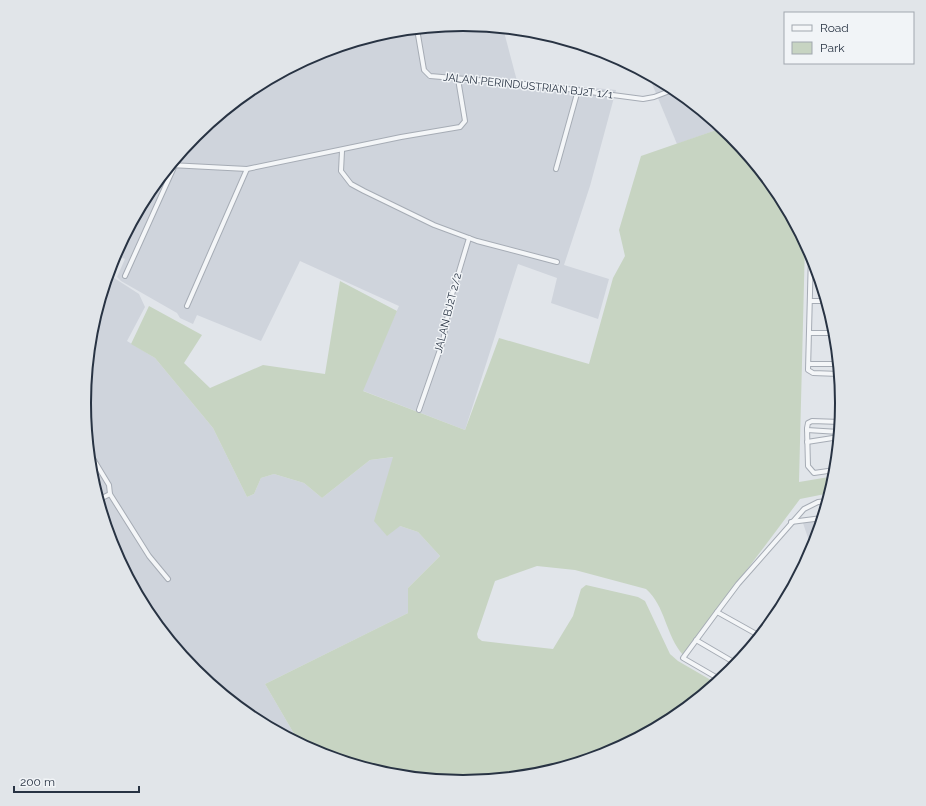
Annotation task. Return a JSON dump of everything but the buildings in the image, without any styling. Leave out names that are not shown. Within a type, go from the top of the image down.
[{"type":"street","name":"JALAN PERINDUSTRIAN BJ2T 1/1","points":[[417,34],[426,74],[436,77],[648,98],[666,92]]},
{"type":"street","points":[[177,165],[247,169],[342,151],[401,137],[460,127],[465,121],[458,79]]},
{"type":"street","points":[[556,169],[578,90]]},
{"type":"street","points":[[342,151],[340,171],[351,184],[416,217],[469,238],[557,262]]},
{"type":"street","points":[[125,276],[174,169]]},
{"type":"street","points":[[187,306],[247,169]]},
{"type":"street","name":"JALAN BJ2T 2/2","points":[[419,410],[443,341],[451,298],[469,238]]},
{"type":"street","points":[[811,272],[808,370],[813,373],[834,374]]},
{"type":"street","points":[[810,301],[820,301]]},
{"type":"street","points":[[809,333],[828,333]]},
{"type":"street","points":[[809,364],[833,364]]},
{"type":"street","points":[[829,471],[814,472],[810,470],[808,466],[807,430],[808,423],[812,421],[834,422]]},
{"type":"street","points":[[807,430],[834,432]]},
{"type":"street","points":[[807,442],[833,438]]},
{"type":"street","points":[[96,463],[109,485],[110,494],[149,556],[168,579]]},
{"type":"street","points":[[104,497],[110,494]]},
{"type":"street","points":[[715,676],[683,658],[738,584],[791,522],[804,509],[821,502]]},
{"type":"street","points":[[791,522],[816,519]]},
{"type":"street","points":[[717,612],[755,633]]},
{"type":"street","points":[[696,640],[731,661]]},
{"type":"shaded area","points":[[463,31],[504,33],[517,81],[616,90],[590,186],[564,265],[609,279],[598,319],[551,303],[557,278],[518,264],[465,430],[361,390],[399,306],[300,261],[261,341],[197,315],[193,324],[180,318],[177,313],[121,281],[117,277],[125,259],[121,257],[129,238],[154,196],[183,158],[200,140],[218,123],[256,94],[298,69],[343,51],[390,38],[414,34]]},
{"type":"shaded area","points":[[652,83],[689,108],[716,130],[677,144]]},
{"type":"shaded area","points":[[113,277],[139,294],[145,307],[127,341],[155,358],[213,428],[247,497],[254,494],[261,478],[274,474],[304,483],[322,498],[370,460],[394,457],[400,526],[418,532],[440,556],[408,588],[408,613],[265,684],[295,735],[256,712],[237,698],[218,683],[183,648],[154,610],[129,568],[119,545],[111,523],[98,476],[94,452],[91,403],[94,354],[98,330]]},
{"type":"shaded area","points":[[817,517],[809,540],[802,520]]},
{"type":"green space","points":[[716,130],[743,158],[758,177],[772,196],[797,238],[805,256],[799,482],[828,477],[823,494],[800,499],[683,655],[673,639],[657,603],[646,589],[575,570],[537,566],[495,581],[477,634],[478,638],[482,641],[553,649],[573,616],[581,589],[586,585],[638,597],[645,601],[670,654],[678,661],[711,680],[670,712],[628,737],[583,755],[536,768],[512,772],[463,775],[414,772],[390,768],[343,755],[295,735],[265,684],[408,613],[408,588],[440,556],[418,532],[400,526],[387,536],[374,521],[393,457],[370,460],[322,498],[304,483],[274,474],[261,478],[254,494],[247,497],[213,428],[155,358],[131,344],[149,306],[202,335],[184,363],[210,388],[263,365],[325,374],[340,281],[397,311],[363,391],[465,430],[499,338],[589,364],[613,278],[625,256],[619,230],[641,156]]}]
